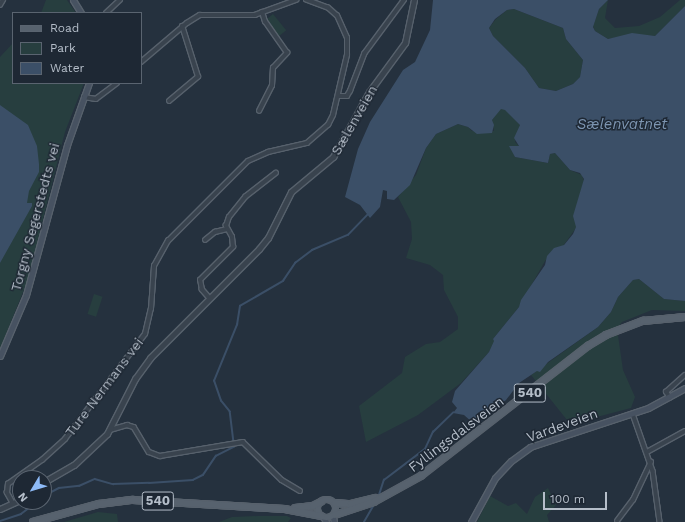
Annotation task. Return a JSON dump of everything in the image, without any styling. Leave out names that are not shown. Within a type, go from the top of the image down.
[{"type":"main road","points":[[73,0],[80,12]]},
{"type":"main road","name":"Torgny Segerstedts vei","points":[[0,356],[26,295],[67,145],[89,84]]},
{"type":"main road","name":"Fyllingsdalsveien","points":[[334,518],[386,496],[438,464],[601,338],[643,321],[685,317]]},
{"type":"main road","name":"Vardeveien","points":[[471,522],[495,478],[522,452],[547,440],[633,414],[670,398],[685,388]]},
{"type":"main road","name":"Fyllingsdalsveien","points":[[335,503],[351,504],[386,496]]},
{"type":"main road","name":"540","points":[[33,522],[99,504],[133,500],[285,509],[313,506],[327,500],[335,503]]},
{"type":"main road","points":[[322,502],[318,509],[324,519]]},
{"type":"main road","points":[[334,518],[337,508],[335,503]]},
{"type":"main road","name":"540","points":[[285,509],[324,519],[334,518]]},
{"type":"street","points":[[0,5],[3,0]]},
{"type":"street","points":[[107,12],[120,0]]},
{"type":"street","points":[[142,61],[182,26],[207,14],[241,16],[262,12],[296,0]]},
{"type":"street","name":"Ture Nermans vei","points":[[28,470],[66,439],[145,334],[151,309],[154,266],[168,241],[248,161],[268,152],[307,143],[322,132],[333,115],[348,48],[344,26],[328,8],[306,0]]},
{"type":"street","points":[[338,96],[347,96],[360,62],[404,0]]},
{"type":"street","name":"Sælenveien","points":[[52,477],[74,465],[110,430],[146,364],[209,298],[263,245],[291,192],[333,157],[369,92],[405,43],[414,0]]},
{"type":"street","points":[[258,111],[272,86],[273,68],[287,53],[284,46],[265,22],[262,12]]},
{"type":"street","points":[[169,101],[198,77],[182,26]]},
{"type":"street","points":[[84,97],[96,99],[116,84]]},
{"type":"street","points":[[209,298],[202,290],[200,280],[233,247],[232,237],[227,230],[229,217],[242,200],[276,173]]},
{"type":"street","points":[[206,240],[215,232],[227,230]]},
{"type":"street","points":[[670,398],[666,392],[685,374]]},
{"type":"street","points":[[633,414],[651,462],[660,522]]},
{"type":"street","points":[[110,430],[126,425],[134,427],[149,452],[160,456],[243,442],[282,480],[300,491]]},
{"type":"street","points":[[647,452],[685,431]]},
{"type":"street","points":[[617,521],[633,500],[651,462]]},
{"type":"street","name":"Ture Nermans vei","points":[[12,481],[8,484],[7,494],[12,502]]},
{"type":"street","points":[[0,510],[12,504]]},
{"type":"green space","points":[[46,0],[67,0],[75,12],[41,12]]},
{"type":"green space","points":[[608,0],[605,18],[615,28],[639,26],[660,17],[680,0],[685,0],[685,6],[655,36],[630,35],[608,39],[595,31],[593,26],[599,9]]},
{"type":"green space","points":[[514,9],[563,28],[566,39],[583,60],[580,77],[573,84],[556,91],[539,88],[525,68],[493,36],[489,28],[496,19],[507,10]]},
{"type":"green space","points":[[273,14],[286,30],[279,36],[266,20]]},
{"type":"green space","points":[[12,44],[12,84],[84,84],[65,132],[27,282],[0,349],[0,57]]},
{"type":"green space","points":[[500,109],[505,109],[520,125],[515,142],[519,146],[513,146],[512,150],[515,157],[548,163],[550,154],[555,153],[570,170],[582,175],[584,181],[576,208],[576,228],[563,246],[545,261],[519,307],[493,339],[495,341],[489,352],[461,383],[418,415],[366,442],[359,406],[402,373],[405,357],[426,344],[440,342],[458,329],[458,317],[444,290],[443,275],[430,265],[406,258],[412,239],[411,222],[398,197],[416,175],[426,148],[436,134],[458,124],[468,127],[472,131],[494,131],[492,120]]},
{"type":"green space","points":[[639,279],[664,299],[685,301],[685,311],[652,310],[622,322],[617,328],[623,370],[635,397],[631,408],[574,423],[567,420],[531,375],[598,327],[611,312],[618,297],[633,280]]},
{"type":"green space","points":[[94,294],[103,297],[96,317],[88,314]]},
{"type":"green space","points":[[548,488],[556,505],[547,515],[549,522],[477,522],[490,496],[508,506],[516,503],[527,514],[535,497]]},
{"type":"green space","points":[[98,512],[117,514],[118,522],[64,522]]},
{"type":"green space","points":[[287,516],[291,518],[288,522],[219,522],[232,517]]},
{"type":"water","name":"Sælenvatnet","points":[[433,0],[608,0],[599,9],[593,27],[595,31],[608,39],[632,33],[655,36],[685,6],[685,301],[664,299],[639,279],[633,280],[618,297],[611,312],[598,327],[548,362],[540,372],[537,371],[519,383],[506,400],[473,423],[464,415],[453,413],[457,408],[452,402],[455,391],[489,352],[494,341],[493,339],[519,307],[521,300],[545,265],[547,256],[554,248],[564,245],[573,234],[576,227],[573,216],[584,179],[580,173],[570,170],[555,153],[550,154],[548,163],[515,157],[509,146],[519,146],[514,138],[520,125],[505,110],[501,109],[492,120],[494,125],[492,133],[477,134],[468,127],[458,124],[436,134],[426,148],[410,185],[394,200],[387,199],[387,191],[383,190],[380,207],[370,218],[360,205],[345,197],[358,149],[370,122],[403,70],[415,62],[430,30]],"holes":[[[514,9],[563,28],[566,39],[583,60],[580,77],[573,84],[556,91],[539,88],[525,68],[493,36],[489,28],[495,19],[507,10]]]},
{"type":"water","points":[[0,105],[28,125],[37,146],[39,172],[29,191],[27,203],[32,203],[32,206],[0,263]]},
{"type":"waterway","points":[[52,492],[59,488],[79,486],[95,479],[113,484],[149,483],[193,480],[203,475],[216,456],[234,447],[230,412],[221,401],[214,381],[237,325],[240,306],[283,281],[295,263],[312,250],[348,235],[367,215]]},
{"type":"waterway","points":[[378,498],[384,480],[425,449],[433,432],[453,413]]},
{"type":"waterway","points":[[364,522],[375,503]]},
{"type":"waterway","points":[[0,521],[21,514],[26,510]]}]
